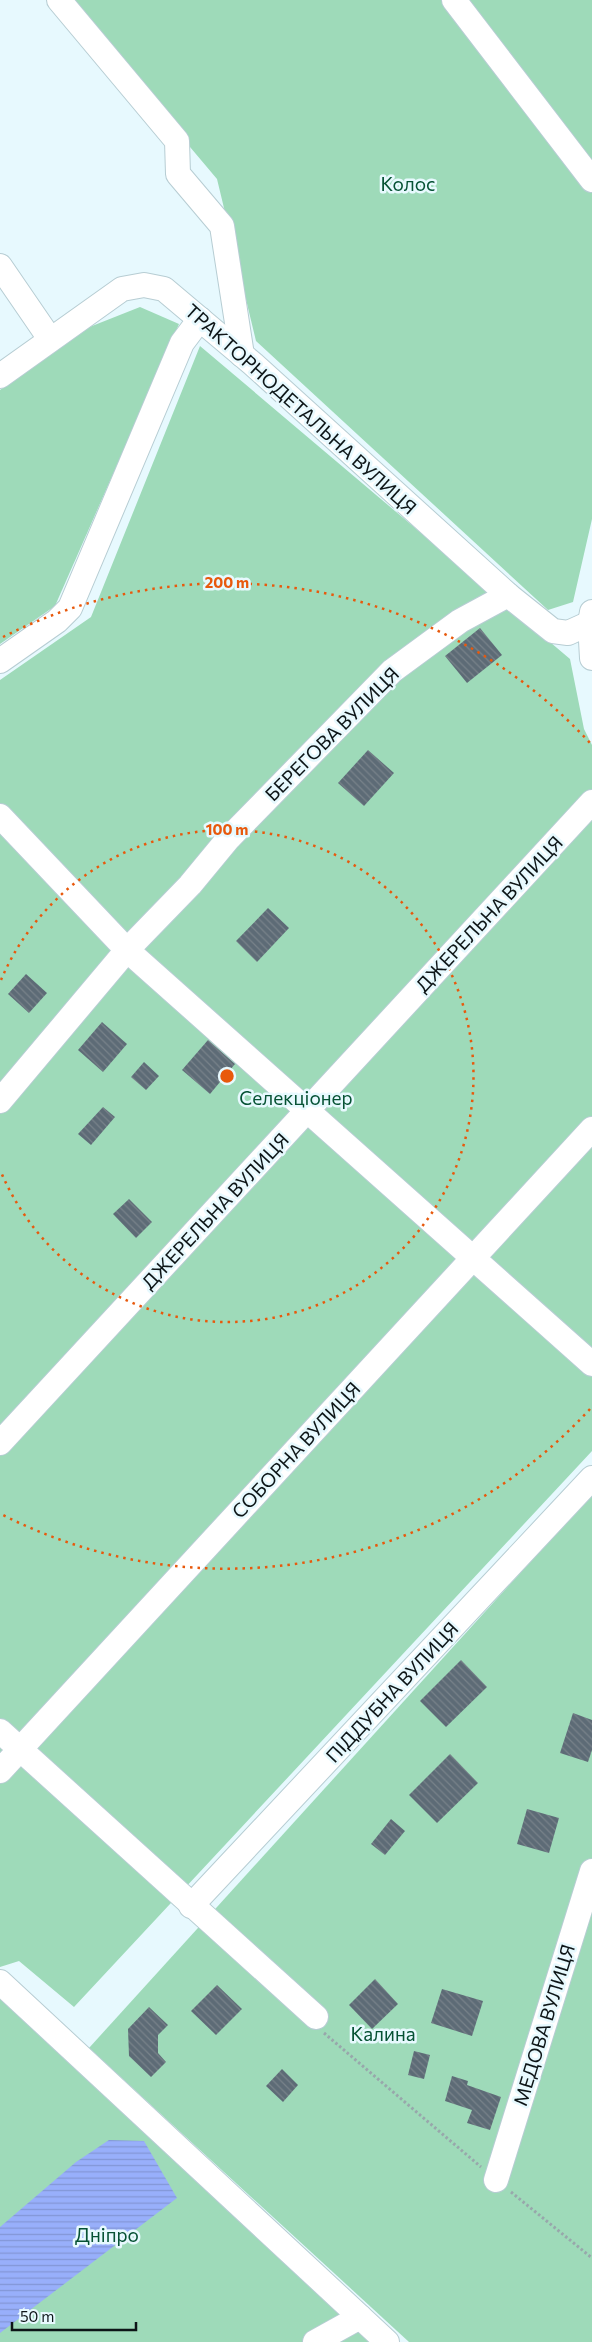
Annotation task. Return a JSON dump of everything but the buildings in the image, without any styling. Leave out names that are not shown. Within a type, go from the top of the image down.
[{"type":"street","points":[[59,0],[177,141],[178,174],[222,226],[242,355]]},
{"type":"street","points":[[454,0],[592,180]]},
{"type":"street","points":[[0,266],[50,339]]},
{"type":"street","name":"ТРАКТОРНОДЕТАЛЬНА ВУЛИЦЯ","points":[[0,376],[122,290],[144,285],[164,289],[242,355],[508,595],[553,631],[568,633],[591,618]]},
{"type":"street","points":[[0,661],[57,621],[70,608],[182,343],[200,319]]},
{"type":"street","name":"БЕРЕГОВА ВУЛИЦЯ","points":[[0,1101],[127,950],[190,885],[228,839],[392,671],[460,621],[508,595]]},
{"type":"street","points":[[591,618],[592,658]]},
{"type":"street","name":"ДЖЕРЕЛЬНА ВУЛИЦЯ","points":[[0,1443],[592,802]]},
{"type":"street","points":[[0,816],[127,950],[592,1364]]},
{"type":"street","name":"СОБОРНА ВУЛИЦЯ","points":[[0,1771],[592,1129]]},
{"type":"street","name":"ПІДДУБНА ВУЛИЦЯ","points":[[191,1906],[592,1478]]},
{"type":"street","points":[[0,1731],[317,2022]]},
{"type":"street","name":"МЕДОВА ВУЛИЦЯ","points":[[496,2180],[592,1871]]},
{"type":"street","points":[[0,1982],[387,2342]]},
{"type":"street","points":[[315,2342],[360,2317]]},
{"type":"path","points":[[317,2022],[496,2180],[592,2258]]},
{"type":"green space","name":"Колос","points":[[66,0],[592,0],[592,519],[573,602],[548,610],[256,341],[217,179]]},
{"type":"green space","points":[[140,307],[179,324],[55,606],[0,644],[0,390],[87,328]]},
{"type":"green space","name":"Селекціонер","points":[[200,346],[570,659],[584,729],[592,745],[592,1451],[74,2007],[19,1961],[0,1967],[0,680],[91,617]]},
{"type":"green space","name":"Калина","points":[[592,1494],[592,2342],[409,2342],[89,2048]]},
{"type":"green space","name":"Дніпро","points":[[0,1998],[377,2342],[0,2342]]},
{"type":"water","points":[[109,2140],[144,2141],[177,2198],[0,2333],[0,2227],[76,2162]]}]
